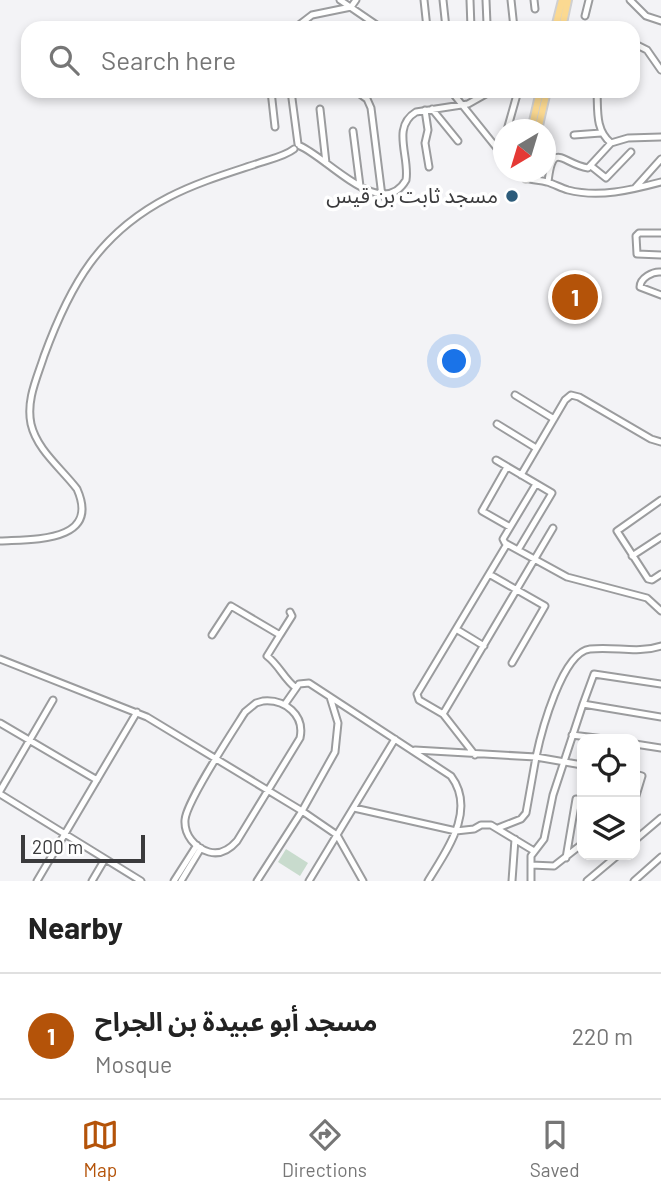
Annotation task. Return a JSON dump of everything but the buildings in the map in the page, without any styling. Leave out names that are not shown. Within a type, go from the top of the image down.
[{"type":"main road","points":[[557,21],[562,0]]},
{"type":"main road","points":[[564,21],[568,0]]},
{"type":"main road","points":[[534,119],[538,98]]},
{"type":"main road","points":[[541,119],[545,98]]},
{"type":"street","points":[[340,0],[371,21]]},
{"type":"street","points":[[304,21],[312,15],[351,7],[356,0]]},
{"type":"street","points":[[424,0],[426,21]]},
{"type":"street","points":[[443,0],[445,21]]},
{"type":"street","points":[[470,0],[471,21]]},
{"type":"street","points":[[486,0],[487,21]]},
{"type":"street","points":[[511,0],[513,21]]},
{"type":"street","points":[[534,0],[535,9]]},
{"type":"street","points":[[585,16],[589,0]]},
{"type":"street","points":[[630,0],[646,16],[661,21]]},
{"type":"street","points":[[640,46],[647,50],[661,70]]},
{"type":"street","points":[[272,98],[275,127]]},
{"type":"street","points":[[292,98],[297,146]]},
{"type":"street","points":[[366,98],[371,108],[382,196]]},
{"type":"street","points":[[456,98],[493,145]]},
{"type":"street","points":[[297,146],[370,193],[382,196],[399,190],[406,180],[403,128],[410,116],[429,110],[462,106],[477,98]]},
{"type":"street","points":[[510,119],[515,98]]},
{"type":"street","points":[[598,98],[601,133],[611,143]]},
{"type":"street","points":[[320,109],[326,163]]},
{"type":"street","points":[[429,110],[458,141]]},
{"type":"street","points":[[429,110],[425,143],[429,167]]},
{"type":"street","points":[[353,131],[360,186]]},
{"type":"street","points":[[575,135],[601,133]]},
{"type":"street","points":[[556,158],[562,157],[584,168],[591,166],[611,143],[628,138],[661,136]]},
{"type":"street","points":[[0,541],[61,535],[75,525],[81,513],[82,505],[77,489],[38,442],[30,412],[33,389],[58,319],[71,290],[89,263],[125,225],[168,198],[297,146]]},
{"type":"street","points":[[591,166],[606,178],[631,152]]},
{"type":"street","points":[[635,188],[661,159]]},
{"type":"street","points":[[642,178],[648,185]]},
{"type":"street","points":[[548,182],[569,190],[593,194],[611,193],[661,182]]},
{"type":"street","points":[[661,233],[639,233],[636,236],[637,254],[661,255]]},
{"type":"street","points":[[661,272],[643,279],[640,287],[661,295]]},
{"type":"street","points":[[515,395],[554,419]]},
{"type":"street","points":[[521,475],[565,400],[575,395],[650,439],[661,442]]},
{"type":"street","points":[[497,424],[537,448]]},
{"type":"street","points":[[496,460],[552,493],[518,550]]},
{"type":"street","points":[[507,467],[482,508],[484,513],[510,527]]},
{"type":"street","points":[[537,484],[503,539],[507,544],[567,577],[647,598],[661,611]]},
{"type":"street","points":[[661,500],[617,531],[648,579],[652,580],[661,574]]},
{"type":"street","points":[[443,714],[553,528]]},
{"type":"street","points":[[632,556],[661,537]]},
{"type":"street","points":[[475,755],[443,714],[419,700],[417,696],[507,544]]},
{"type":"street","points":[[489,574],[545,606],[512,663]]},
{"type":"street","points":[[212,635],[231,606],[280,635]]},
{"type":"street","points":[[290,612],[292,616],[265,659],[296,688]]},
{"type":"street","points":[[456,629],[484,646]]},
{"type":"street","points":[[498,828],[526,813],[541,730],[557,690],[582,651],[635,651],[661,646]]},
{"type":"street","points":[[0,659],[137,712],[268,790],[337,835],[363,881]]},
{"type":"street","points":[[531,881],[531,856],[544,839],[552,794],[594,674],[661,684]]},
{"type":"street","points":[[285,704],[301,682],[306,682],[446,771],[455,781],[461,812],[456,831],[430,879],[438,881]]},
{"type":"street","points":[[257,881],[331,761],[337,742],[338,723],[330,696]]},
{"type":"street","points":[[53,700],[0,792],[141,881]]},
{"type":"street","points":[[270,700],[285,704],[297,717],[301,731],[296,746],[233,845],[213,853],[199,847],[186,831],[184,818],[216,759],[251,706],[270,700]]},
{"type":"street","points":[[583,704],[661,718]]},
{"type":"street","points":[[37,881],[137,712]]},
{"type":"street","points":[[0,723],[97,780]]},
{"type":"street","points":[[572,734],[577,735]]},
{"type":"street","points":[[309,881],[395,739]]},
{"type":"street","points":[[640,745],[661,748]]},
{"type":"street","points":[[413,750],[536,757],[577,764]]},
{"type":"street","points":[[566,858],[576,799]]},
{"type":"street","points":[[354,808],[456,831],[487,824],[534,851]]},
{"type":"street","points":[[640,837],[661,818]]},
{"type":"street","points":[[512,881],[515,839]]},
{"type":"street","points":[[174,881],[199,847]]},
{"type":"street","points":[[181,881],[199,847]]},
{"type":"street","points":[[531,865],[554,866],[577,848]]},
{"type":"street","points":[[634,881],[661,858]]},
{"type":"street","points":[[92,881],[105,859]]},
{"type":"street","points":[[607,865],[608,860]]},
{"type":"street","points":[[587,881],[612,860]]},
{"type":"green space","points":[[286,849],[308,863],[300,876],[278,862]]},
{"type":"place","name":"مسجد ثابت بن قيس","points":[[512,196]]},
{"type":"place","name":"مسجد أبو عبيدة بن الجراح","points":[[575,297]]}]
